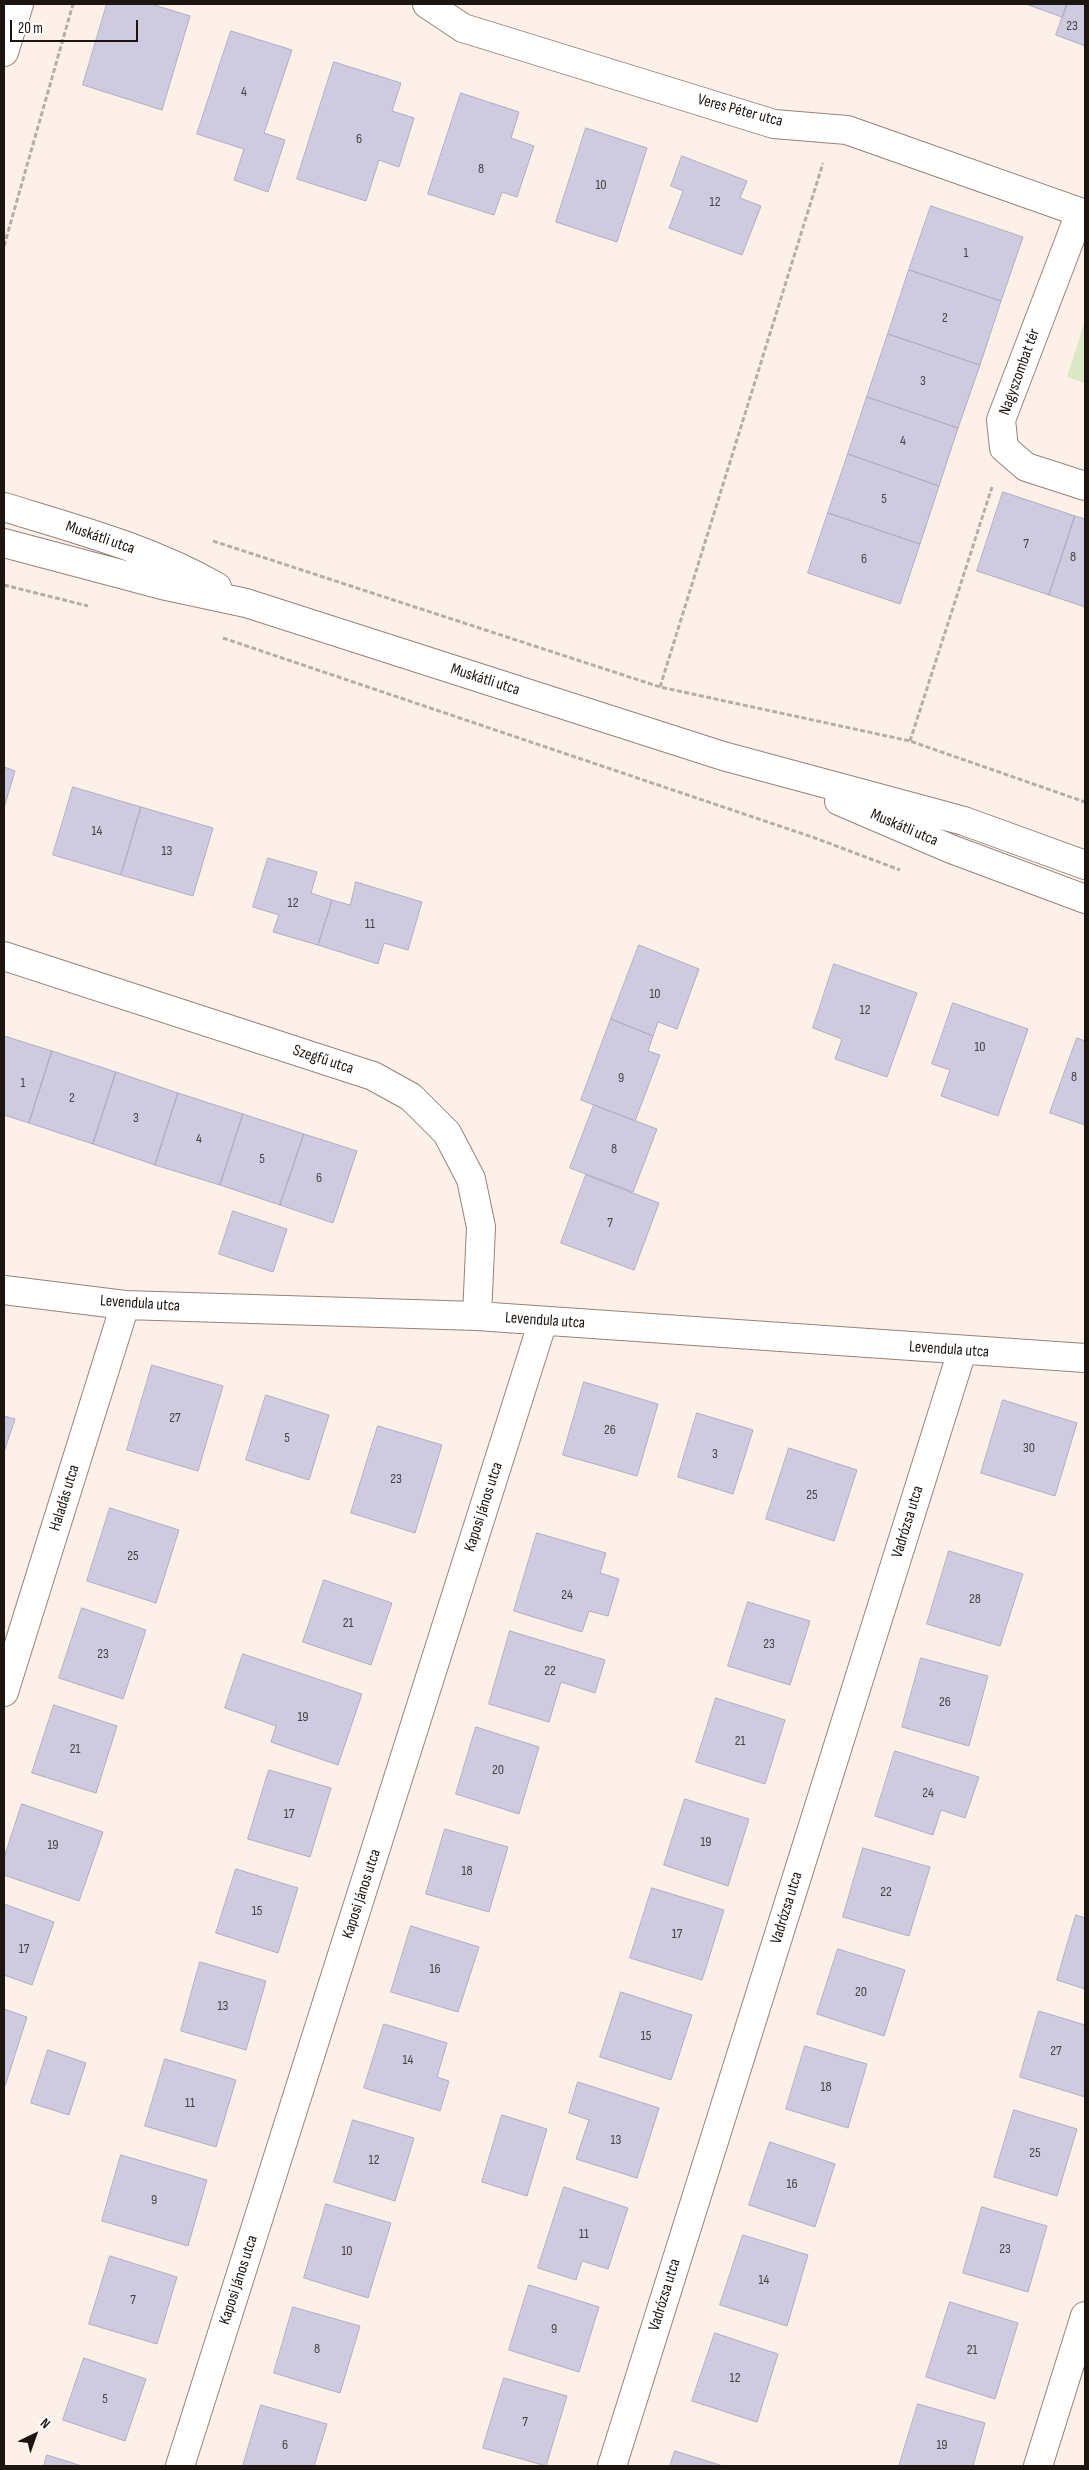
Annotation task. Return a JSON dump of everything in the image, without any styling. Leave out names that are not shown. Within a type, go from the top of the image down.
[{"type":"street","points":[[4,52],[19,4]]},
{"type":"street","name":"Veres Péter utca","points":[[427,4],[462,28],[774,124],[846,130],[1083,214]]},
{"type":"street","name":"Nagyszombat tér","points":[[1004,448],[1001,420],[1083,214]]},
{"type":"street","points":[[1004,448],[1026,468],[1085,486]]},
{"type":"street","name":"Muskátli utca","points":[[4,507],[131,548],[204,579],[246,603]]},
{"type":"street","name":"Muskátli utca","points":[[4,543],[162,585],[246,603],[723,756],[817,791],[951,849],[1085,899]]},
{"type":"street","name":"Muskátli utca","points":[[723,756],[964,821],[1085,865]]},
{"type":"street","name":"Szegfű utca","points":[[4,956],[373,1076],[411,1097],[447,1133],[471,1179],[481,1227],[477,1316]]},
{"type":"street","name":"Levendula utca","points":[[4,1290],[125,1305],[477,1316],[1085,1358]]},
{"type":"street","name":"Haladás utca","points":[[4,1692],[125,1305]]},
{"type":"street","name":"Kaposi János utca","points":[[180,2466],[543,1321]]},
{"type":"street","name":"Vadrózsa utca","points":[[612,2466],[962,1351]]},
{"type":"street","points":[[1038,2466],[1085,2316]]},
{"type":"path","points":[[4,246],[73,4]]},
{"type":"path","points":[[660,687],[823,169],[823,128]]},
{"type":"path","points":[[910,741],[1004,448]]},
{"type":"path","points":[[206,539],[660,687],[910,741],[1085,802]]},
{"type":"path","points":[[4,584],[97,608]]},
{"type":"path","points":[[218,636],[806,835],[908,873]]},
{"type":"green space","points":[[1085,321],[1085,383],[1067,377]]},
{"type":"building","points":[[107,4],[151,4],[190,16],[162,110],[83,85]]},
{"type":"building","points":[[1026,4],[1067,4],[1063,17]]},
{"type":"building","points":[[1067,4],[1085,4],[1085,46],[1056,35]]},
{"type":"building","points":[[231,31],[292,50],[264,133],[285,140],[268,192],[234,180],[244,149],[197,134]]},
{"type":"building","points":[[334,62],[401,83],[392,111],[414,118],[399,167],[379,160],[366,201],[297,179]]},
{"type":"building","points":[[461,93],[519,112],[511,138],[534,146],[517,197],[502,192],[494,215],[428,194]]},
{"type":"building","points":[[586,128],[647,148],[617,242],[556,222]]},
{"type":"building","points":[[682,156],[747,181],[740,198],[761,206],[742,255],[669,228],[683,191],[671,186]]},
{"type":"building","points":[[931,206],[1023,237],[1001,301],[909,270]]},
{"type":"building","points":[[909,270],[1001,301],[980,365],[888,334]]},
{"type":"building","points":[[888,334],[980,365],[958,428],[867,397]]},
{"type":"building","points":[[867,397],[958,428],[939,486],[848,454]]},
{"type":"building","points":[[848,454],[939,486],[920,544],[828,513]]},
{"type":"building","points":[[1003,492],[1075,516],[1049,595],[977,571]]},
{"type":"building","points":[[828,513],[920,544],[900,604],[808,573]]},
{"type":"building","points":[[1075,516],[1085,519],[1085,607],[1049,595]]},
{"type":"building","points":[[4,767],[15,771],[4,808]]},
{"type":"building","points":[[73,787],[141,807],[121,875],[53,855]]},
{"type":"building","points":[[141,807],[213,828],[193,896],[121,875]]},
{"type":"building","points":[[268,858],[317,872],[311,893],[332,900],[318,945],[273,932],[279,915],[253,907]]},
{"type":"building","points":[[356,882],[422,902],[408,950],[384,943],[378,964],[318,945],[332,900],[350,905]]},
{"type":"building","points":[[639,945],[699,969],[677,1029],[658,1022],[653,1036],[611,1019]]},
{"type":"building","points":[[834,964],[917,993],[887,1077],[835,1059],[842,1039],[813,1028]]},
{"type":"building","points":[[953,1003],[1028,1029],[998,1116],[941,1096],[950,1070],[932,1064]]},
{"type":"building","points":[[611,1019],[653,1036],[648,1051],[660,1055],[635,1121],[581,1100]]},
{"type":"building","points":[[4,1036],[52,1051],[29,1123],[4,1115]]},
{"type":"building","points":[[1077,1038],[1085,1041],[1085,1125],[1050,1113]]},
{"type":"building","points":[[52,1051],[116,1072],[93,1144],[29,1123]]},
{"type":"building","points":[[116,1072],[178,1093],[155,1165],[93,1144]]},
{"type":"building","points":[[178,1093],[243,1114],[220,1185],[155,1165]]},
{"type":"building","points":[[594,1105],[657,1129],[633,1192],[570,1168]]},
{"type":"building","points":[[243,1114],[304,1134],[280,1205],[220,1185]]},
{"type":"building","points":[[304,1134],[357,1151],[333,1223],[280,1205]]},
{"type":"building","points":[[586,1175],[659,1203],[634,1270],[561,1243]]},
{"type":"building","points":[[233,1211],[287,1229],[273,1272],[219,1254]]},
{"type":"building","points":[[152,1365],[223,1386],[198,1471],[127,1450]]},
{"type":"building","points":[[584,1382],[658,1404],[637,1476],[563,1455]]},
{"type":"building","points":[[266,1395],[329,1415],[309,1480],[246,1460]]},
{"type":"building","points":[[1003,1400],[1077,1423],[1055,1496],[981,1473]]},
{"type":"building","points":[[697,1413],[753,1430],[733,1494],[678,1477]]},
{"type":"building","points":[[4,1416],[15,1419],[4,1452]]},
{"type":"building","points":[[378,1426],[442,1445],[415,1533],[351,1513]]},
{"type":"building","points":[[789,1448],[857,1470],[834,1541],[766,1519]]},
{"type":"building","points":[[110,1508],[179,1530],[156,1603],[87,1581]]},
{"type":"building","points":[[537,1533],[606,1553],[600,1573],[619,1579],[608,1616],[589,1611],[582,1632],[514,1611]]},
{"type":"building","points":[[949,1551],[1023,1574],[1000,1646],[927,1624]]},
{"type":"building","points":[[324,1580],[392,1603],[371,1665],[303,1642]]},
{"type":"building","points":[[748,1602],[810,1621],[790,1685],[728,1666]]},
{"type":"building","points":[[82,1608],[146,1630],[123,1699],[59,1678]]},
{"type":"building","points":[[510,1631],[605,1660],[595,1693],[561,1682],[549,1722],[489,1704]]},
{"type":"building","points":[[243,1654],[362,1694],[338,1765],[271,1742],[276,1726],[225,1708]]},
{"type":"building","points":[[921,1658],[988,1676],[969,1746],[902,1727]]},
{"type":"building","points":[[716,1698],[785,1720],[765,1784],[696,1762]]},
{"type":"building","points":[[54,1705],[117,1726],[96,1793],[32,1773]]},
{"type":"building","points":[[476,1727],[539,1747],[519,1814],[456,1794]]},
{"type":"building","points":[[895,1751],[979,1777],[965,1818],[941,1810],[933,1835],[875,1816]]},
{"type":"building","points":[[269,1770],[331,1788],[310,1857],[248,1839]]},
{"type":"building","points":[[685,1799],[749,1819],[728,1886],[664,1865]]},
{"type":"building","points":[[22,1804],[103,1832],[79,1901],[4,1875],[4,1858]]},
{"type":"building","points":[[445,1829],[508,1847],[489,1912],[426,1894]]},
{"type":"building","points":[[863,1848],[930,1867],[909,1936],[843,1917]]},
{"type":"building","points":[[236,1869],[298,1888],[278,1953],[216,1933]]},
{"type":"building","points":[[652,1888],[724,1910],[702,1980],[630,1958]]},
{"type":"building","points":[[4,1904],[54,1922],[32,1985],[4,1975]]},
{"type":"building","points":[[1076,1915],[1085,1918],[1085,1989],[1057,1980]]},
{"type":"building","points":[[411,1926],[479,1947],[458,2012],[391,1992]]},
{"type":"building","points":[[838,1949],[905,1970],[884,2036],[817,2014]]},
{"type":"building","points":[[200,1962],[266,1981],[246,2050],[181,2031]]},
{"type":"building","points":[[621,1992],[692,2015],[671,2080],[600,2057]]},
{"type":"building","points":[[4,2009],[27,2017],[5,2086],[4,2085]]},
{"type":"building","points":[[1039,2011],[1085,2025],[1085,2097],[1020,2077]]},
{"type":"building","points":[[384,2024],[447,2043],[437,2077],[449,2081],[440,2111],[364,2088]]},
{"type":"building","points":[[805,2046],[867,2064],[848,2128],[786,2109]]},
{"type":"building","points":[[48,2050],[86,2063],[69,2115],[31,2103]]},
{"type":"building","points":[[165,2059],[236,2080],[216,2147],[145,2126]]},
{"type":"building","points":[[578,2082],[659,2108],[637,2178],[576,2159],[589,2120],[569,2113]]},
{"type":"building","points":[[1014,2110],[1077,2129],[1057,2196],[994,2177]]},
{"type":"building","points":[[502,2115],[547,2129],[527,2196],[482,2182]]},
{"type":"building","points":[[353,2120],[414,2138],[395,2201],[334,2182]]},
{"type":"building","points":[[770,2142],[835,2164],[815,2227],[749,2205]]},
{"type":"building","points":[[121,2155],[207,2180],[188,2246],[102,2221]]},
{"type":"building","points":[[564,2187],[628,2208],[608,2269],[582,2261],[576,2280],[538,2268]]},
{"type":"building","points":[[326,2204],[391,2223],[368,2298],[304,2278]]},
{"type":"building","points":[[982,2207],[1047,2226],[1028,2292],[963,2273]]},
{"type":"building","points":[[743,2235],[808,2255],[787,2326],[720,2305]]},
{"type":"building","points":[[110,2256],[177,2277],[157,2344],[89,2324]]},
{"type":"building","points":[[529,2285],[599,2307],[579,2372],[509,2350]]},
{"type":"building","points":[[950,2302],[1018,2323],[995,2399],[926,2377]]},
{"type":"building","points":[[293,2307],[360,2326],[340,2393],[274,2373]]},
{"type":"building","points":[[715,2333],[778,2354],[757,2422],[692,2401]]},
{"type":"building","points":[[84,2358],[146,2379],[125,2441],[63,2420]]},
{"type":"building","points":[[504,2378],[567,2396],[546,2466],[483,2448]]},
{"type":"building","points":[[918,2404],[985,2423],[973,2466],[899,2466]]},
{"type":"building","points":[[261,2405],[327,2424],[314,2466],[243,2466]]},
{"type":"building","points":[[675,2451],[723,2466],[670,2466]]},
{"type":"building","points":[[47,2455],[82,2466],[44,2466]]}]
